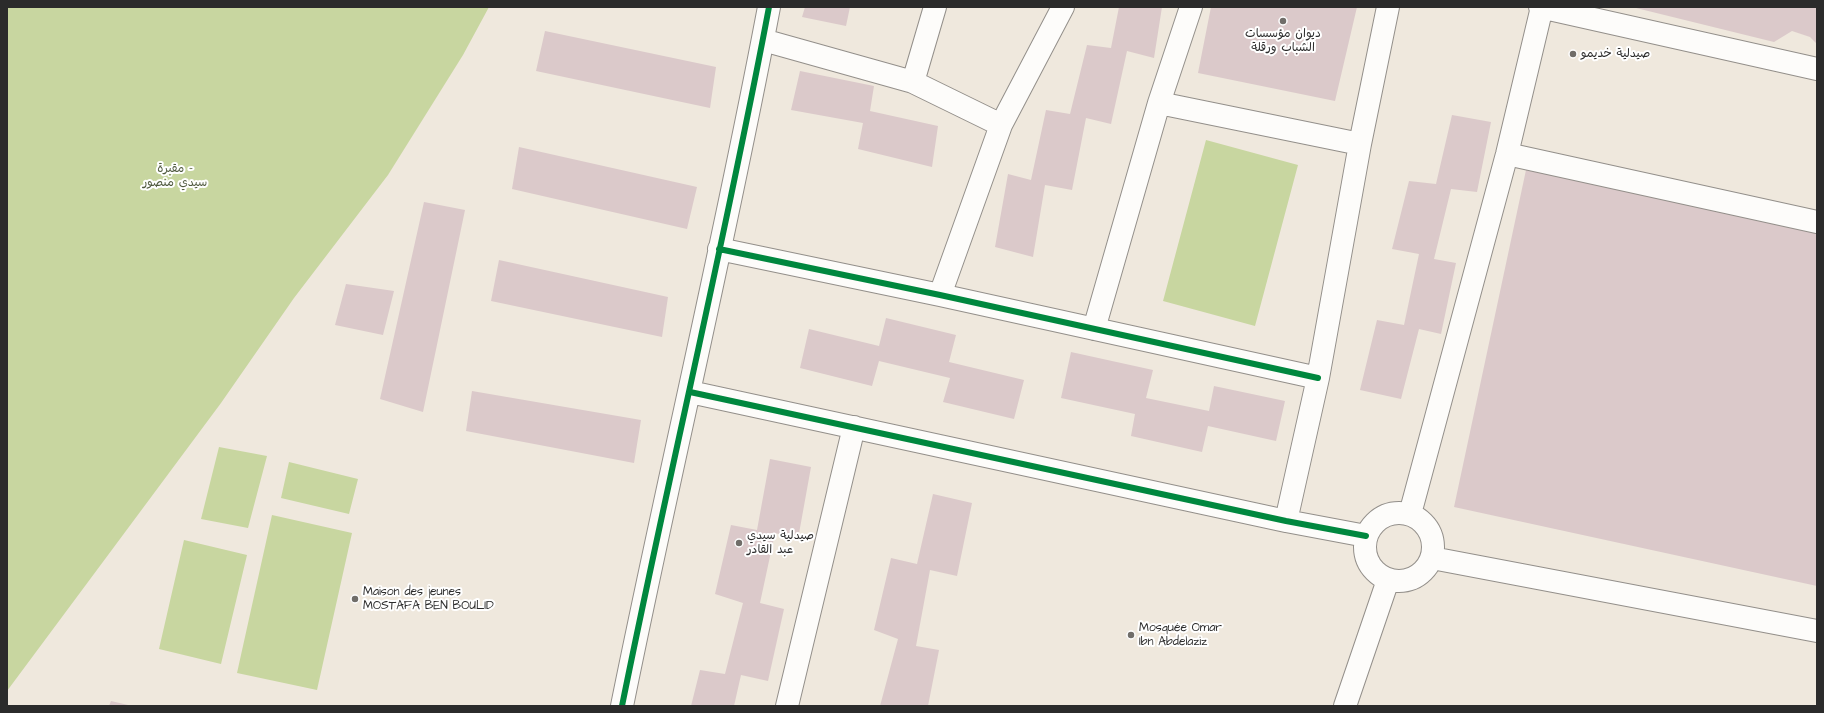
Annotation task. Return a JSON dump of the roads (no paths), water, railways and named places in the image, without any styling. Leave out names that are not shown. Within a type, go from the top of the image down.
[{"type":"street","points":[[622,706],[690,392],[769,7]]},
{"type":"street","points":[[912,82],[935,7]]},
{"type":"street","points":[[940,295],[1001,125],[1064,7]]},
{"type":"street","points":[[1094,329],[1159,103],[1191,7]]},
{"type":"street","points":[[1286,521],[1318,378],[1360,144],[1388,7]]},
{"type":"street","points":[[1410,514],[1507,154],[1541,7],[1817,69]]},
{"type":"street","points":[[763,40],[912,82],[1001,125]]},
{"type":"street","points":[[1159,103],[1360,144]]},
{"type":"street","points":[[1507,154],[1817,222]]},
{"type":"street","points":[[719,249],[940,295],[1318,378]]},
{"type":"street","points":[[690,392],[1286,521],[1366,536]]},
{"type":"street","points":[[787,706],[854,427]]},
{"type":"street","points":[[1392,513],[1410,514],[1425,524],[1433,540],[1432,558],[1422,573],[1406,582],[1388,580],[1373,570],[1365,554],[1366,536],[1376,521],[1392,513]]},
{"type":"street","points":[[1432,558],[1817,630]]},
{"type":"street","points":[[1345,706],[1388,580]]},
{"type":"place","name":"ديوان مؤسسات الشباب ورقلة","points":[[1283,21]]},
{"type":"place","name":"صيدلية خديمو","points":[[1573,54]]},
{"type":"place","name":"صيدلية سيدي عبد القادر","points":[[739,543]]},
{"type":"place","name":"Maison des jeunes MOSTAFA BEN BOULID","points":[[355,599]]},
{"type":"place","name":"Mosquée Omar Ibn Abdelaziz","points":[[1131,635]]},
{"type":"park label","name":"مقبرة - سيدي منصور","points":[[175,176]]}]
